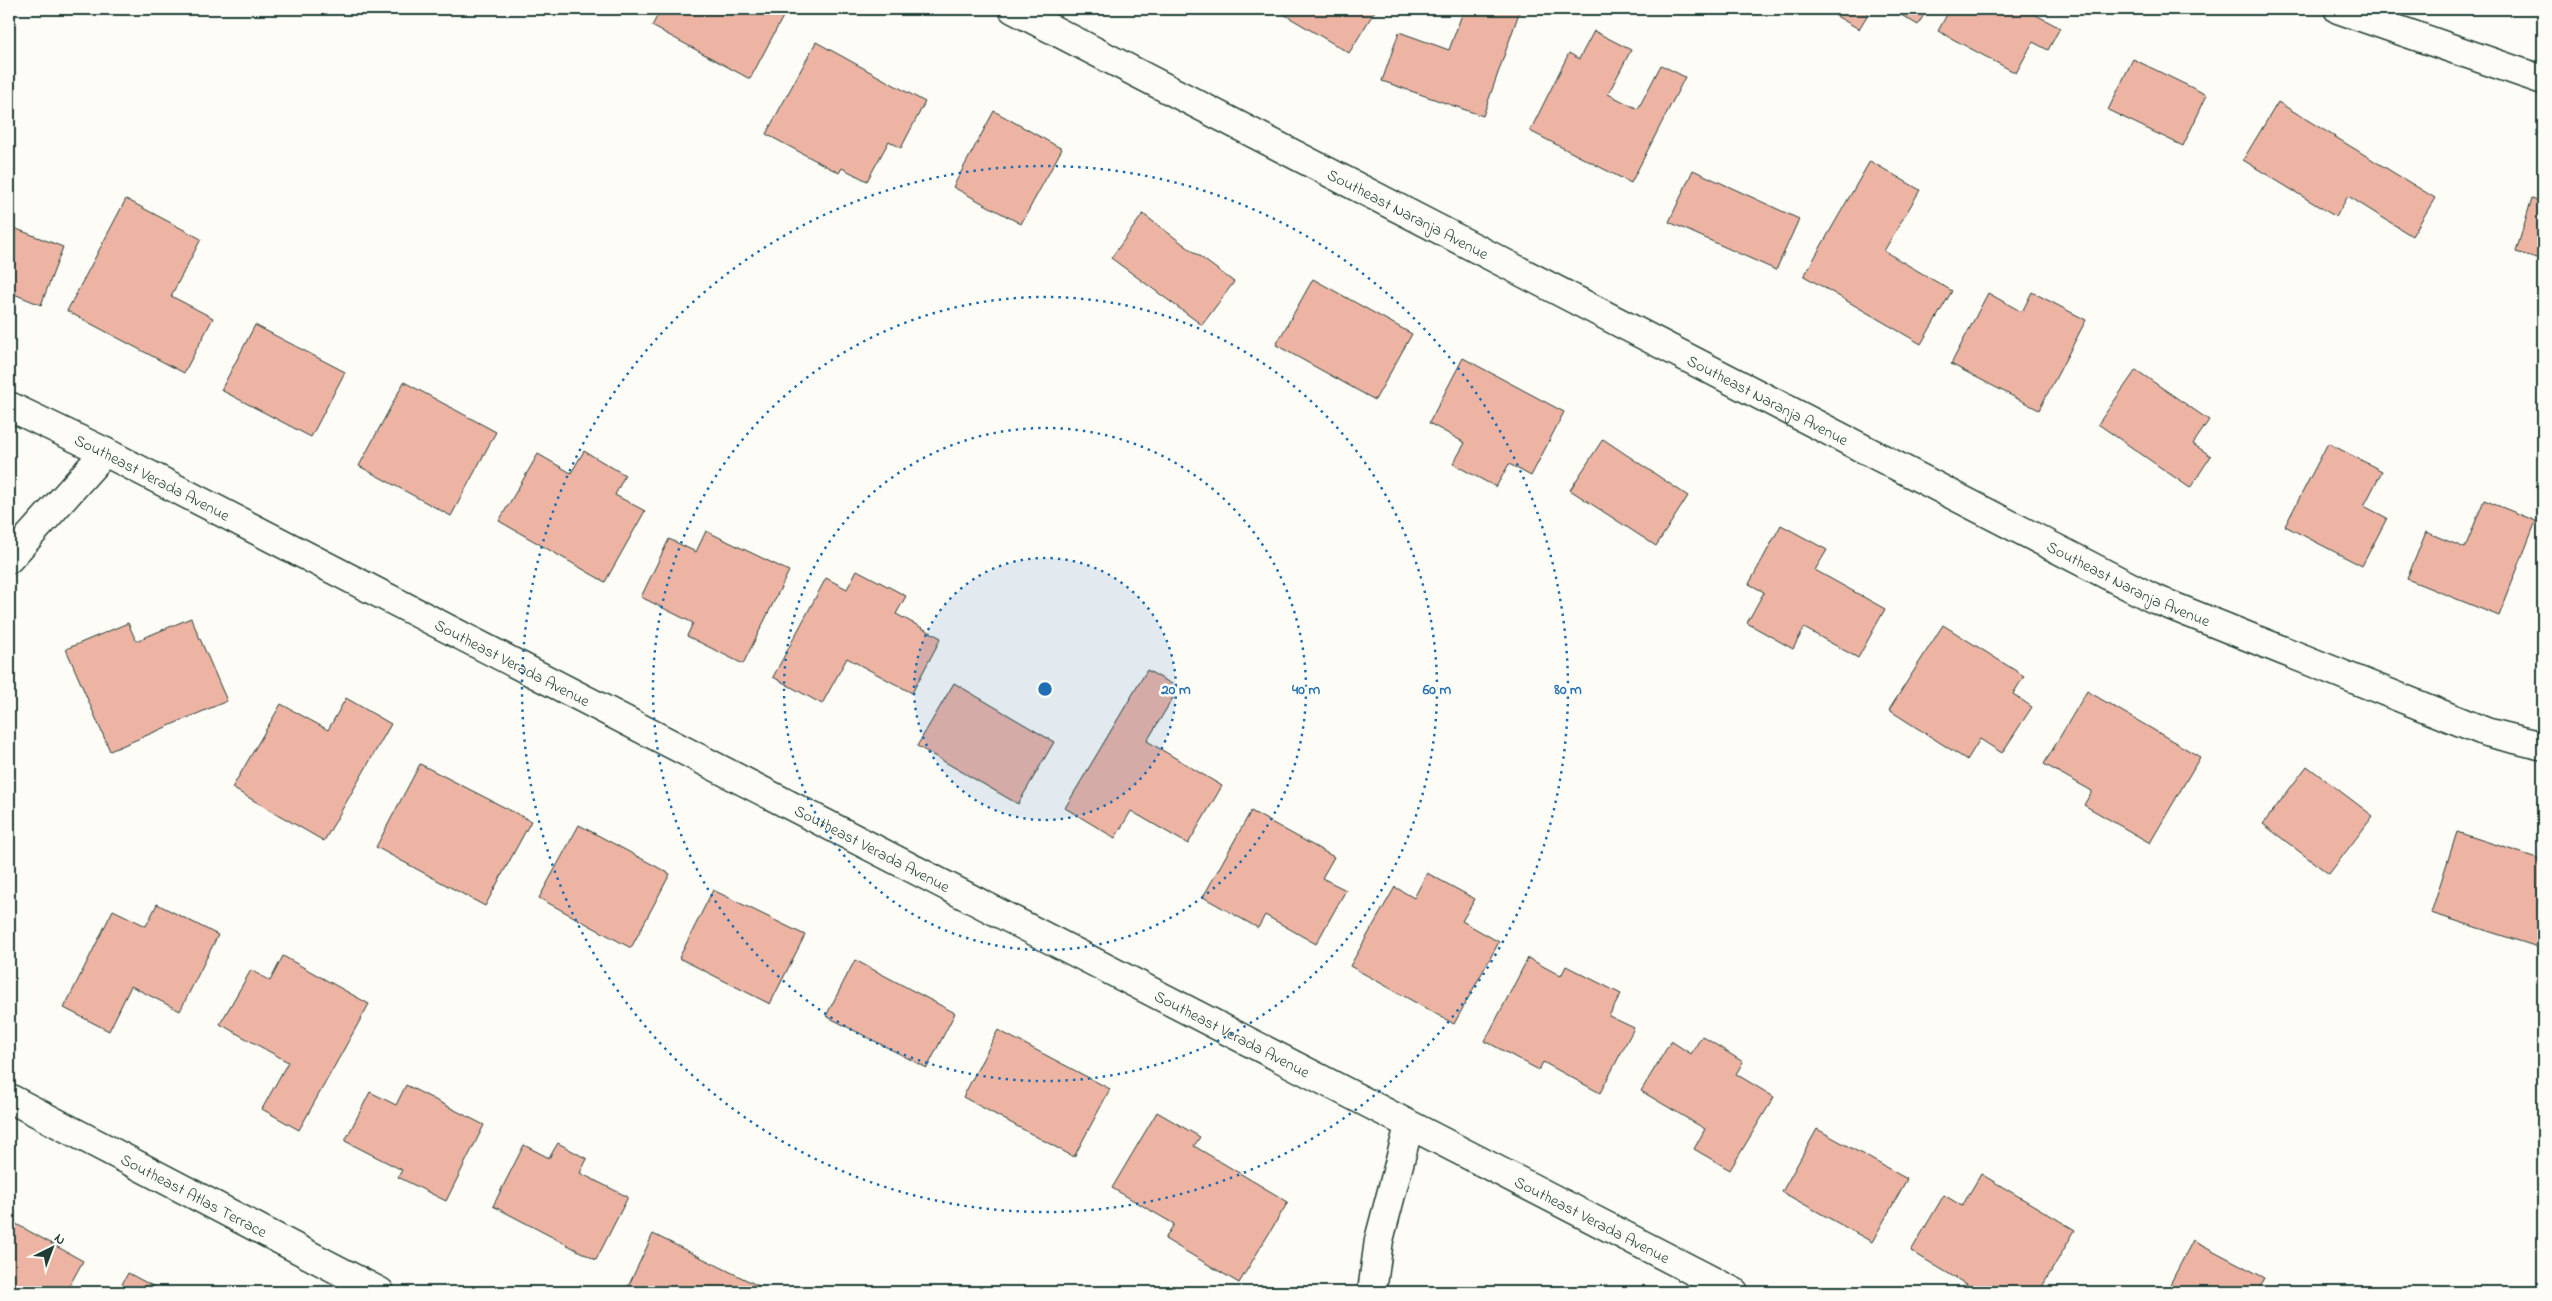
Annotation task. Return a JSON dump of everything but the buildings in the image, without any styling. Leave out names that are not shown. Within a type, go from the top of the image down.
[{"type":"street","name":"Southeast Naranja Avenue","points":[[1013,9],[2152,598],[2486,732],[2543,746]]},
{"type":"street","points":[[2338,9],[2543,80]]},
{"type":"street","name":"Southeast Verada Avenue","points":[[9,406],[105,452],[1734,1292]]},
{"type":"street","points":[[9,559],[105,452]]},
{"type":"street","name":"Southeast Atlas Terrace","points":[[9,1098],[380,1292]]},
{"type":"street","points":[[1372,1292],[1379,1240],[1409,1126]]}]
